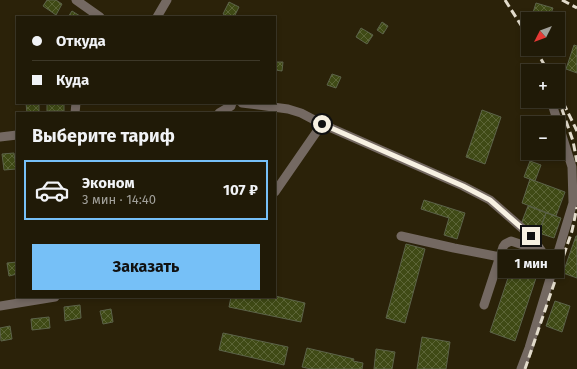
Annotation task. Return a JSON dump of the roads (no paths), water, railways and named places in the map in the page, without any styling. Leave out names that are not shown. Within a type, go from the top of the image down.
[{"type":"street","points":[[76,0],[99,16]]},
{"type":"street","points":[[158,16],[167,0]]},
{"type":"street","points":[[221,112],[231,106],[232,104]]},
{"type":"street","points":[[250,104],[288,109],[301,114],[463,186],[490,200],[531,236],[553,267]]},
{"type":"street","points":[[521,369],[529,348],[573,203],[572,167],[553,108]]},
{"type":"street","points":[[276,191],[322,124]]},
{"type":"street","points":[[0,136],[16,135]]},
{"type":"street","points":[[401,236],[500,257]]},
{"type":"street","points":[[484,305],[505,244],[511,241],[542,251]]},
{"type":"street","points":[[0,306],[49,298]]},
{"type":"railway","points":[[505,0],[521,25]]},
{"type":"railway","points":[[562,0],[577,8]]},
{"type":"railway","points":[[539,56],[544,64]]},
{"type":"railway","points":[[565,106],[577,131]]},
{"type":"railway","points":[[561,108],[573,141],[577,162]]},
{"type":"railway","points":[[525,369],[572,231],[577,207]]}]
